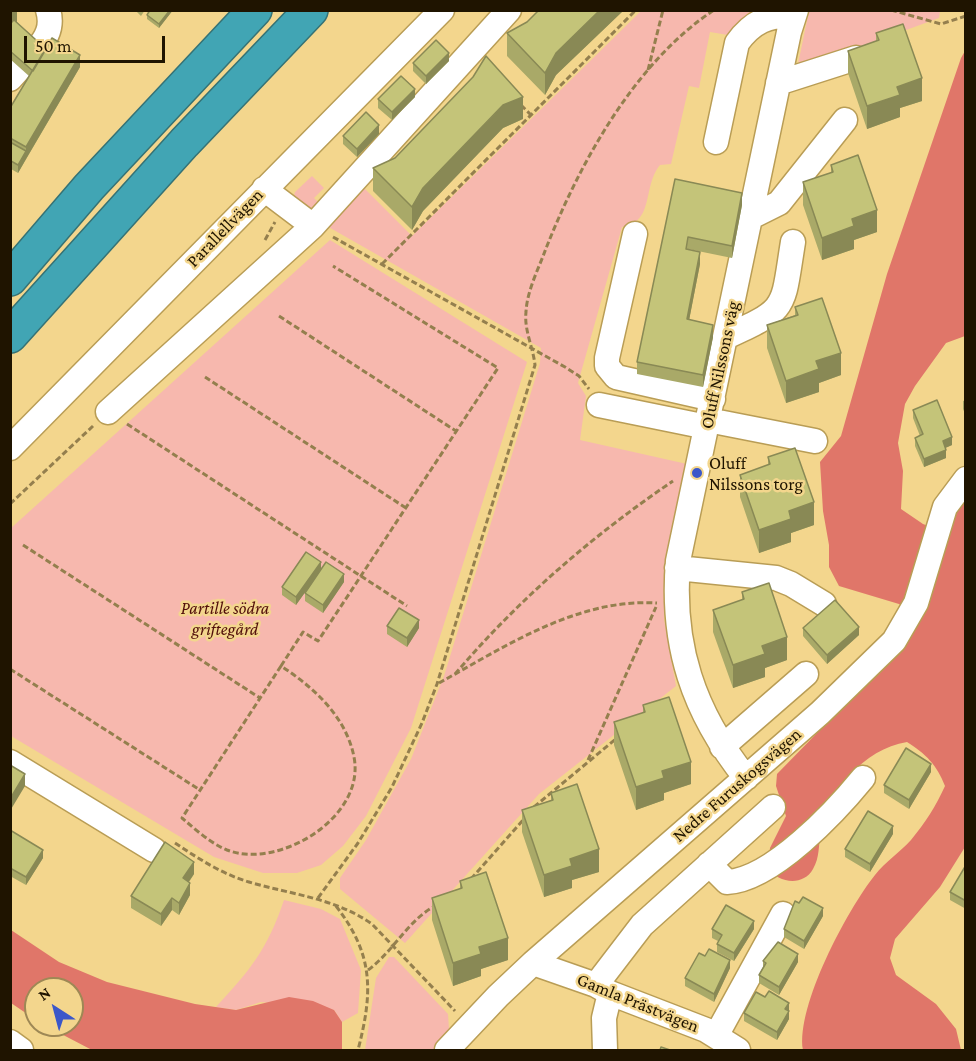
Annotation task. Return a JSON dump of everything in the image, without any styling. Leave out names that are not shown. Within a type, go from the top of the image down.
[{"type":"highway","points":[[10,279],[89,188],[255,10]]},
{"type":"highway","points":[[10,336],[184,143],[311,10]]},
{"type":"street","points":[[37,49],[45,40],[50,27],[48,10]]},
{"type":"street","name":"Parallellvägen","points":[[10,448],[442,10]]},
{"type":"street","points":[[108,412],[313,226],[509,10]]},
{"type":"street","points":[[716,142],[737,43],[756,23],[779,15],[795,13]]},
{"type":"street","name":"Oluff Nilssons väg","points":[[746,778],[722,747],[703,713],[692,687],[667,603],[678,568],[778,83],[795,13]]},
{"type":"street","points":[[778,83],[856,58]]},
{"type":"street","points":[[751,217],[779,203],[845,120]]},
{"type":"street","points":[[264,189],[313,226]]},
{"type":"street","points":[[635,234],[607,358],[608,366],[616,377],[709,416]]},
{"type":"street","points":[[726,337],[765,319],[780,306],[784,297],[793,242]]},
{"type":"street","points":[[599,405],[709,416],[815,441]]},
{"type":"street","name":"Nedre Furuskogsvägen","points":[[447,1050],[469,1025],[533,963],[827,706],[894,641],[916,603],[945,507],[966,479]]},
{"type":"street","points":[[678,568],[776,578],[791,584],[824,604]]},
{"type":"street","points":[[722,747],[806,674]]},
{"type":"street","points":[[10,762],[161,845]]},
{"type":"street","points":[[710,864],[727,882],[749,877],[782,857],[834,812],[863,778]]},
{"type":"street","points":[[605,1050],[603,989],[634,933],[773,807]]},
{"type":"street","points":[[716,1036],[783,914]]},
{"type":"street","name":"Gamla Prästvägen","points":[[533,963],[716,1036],[738,1050]]},
{"type":"street","points":[[10,1042],[21,1050]]},
{"type":"path","points":[[382,264],[636,10]]},
{"type":"path","points":[[648,72],[663,10]]},
{"type":"path","points":[[318,898],[358,843],[392,787],[437,684],[534,365],[533,350],[527,332],[526,312],[531,286],[557,222],[593,149],[648,72],[676,40],[714,10]]},
{"type":"path","points":[[891,10],[941,24],[966,16]]},
{"type":"path","points":[[514,99],[530,114]]},
{"type":"path","points":[[313,226],[579,376],[599,405]]},
{"type":"path","points":[[281,666],[318,694],[334,714],[348,739],[354,757],[355,775],[352,792],[343,807],[305,839],[266,855],[247,855],[226,850],[182,818],[303,632],[318,641],[498,368],[333,266]]},
{"type":"path","points":[[279,316],[456,431]]},
{"type":"path","points":[[205,377],[406,508]]},
{"type":"path","points":[[10,504],[108,412],[407,606]]},
{"type":"path","points":[[455,674],[486,638],[540,584],[590,542],[699,462]]},
{"type":"path","points":[[22,545],[260,698]]},
{"type":"path","points":[[437,684],[577,614],[630,601],[667,603],[588,761]]},
{"type":"path","points":[[10,669],[200,790]]},
{"type":"path","points":[[532,809],[625,732]]},
{"type":"path","points":[[464,887],[525,817]]},
{"type":"path","points":[[161,845],[220,872],[249,882],[318,898],[357,913],[372,924],[469,1025]]},
{"type":"path","points":[[368,970],[392,947],[421,913],[443,902]]},
{"type":"path","points":[[334,904],[351,925],[368,970],[365,1024],[358,1050]]},
{"type":"green space","points":[[641,11],[765,11],[734,36],[710,32],[699,88],[689,86],[671,164],[660,165],[651,183],[644,211],[632,224],[622,227],[578,383],[586,396],[580,440],[687,464],[665,576],[664,619],[676,686],[539,794],[405,943],[340,889],[340,878],[366,840],[411,759],[444,676],[540,363],[541,348],[325,225],[293,199],[295,192],[312,176],[324,188],[314,198],[333,217],[362,186],[412,236]]},
{"type":"green space","points":[[809,11],[940,11],[939,18],[802,68],[798,64]]},
{"type":"green space","name":"Partille södra griftegård","points":[[330,240],[527,362],[411,728],[366,816],[343,846],[321,865],[297,873],[263,873],[214,857],[11,736],[10,529]]},
{"type":"green space","points":[[284,900],[321,909],[340,919],[361,970],[358,1013],[342,1022],[334,1010],[261,1002],[236,1010],[216,1007],[257,958]]},
{"type":"green space","points":[[389,957],[394,957],[448,1014],[449,1029],[437,1050],[365,1050],[376,978]]},
{"type":"shaded area","points":[[965,51],[965,336],[946,343],[915,386],[905,404],[898,443],[903,471],[901,509],[923,524],[947,533],[965,493],[965,847],[940,887],[895,939],[890,958],[896,975],[936,1004],[956,1029],[961,1050],[803,1050],[803,1031],[807,1009],[838,934],[879,870],[907,844],[926,821],[945,786],[934,766],[914,746],[907,742],[891,746],[876,753],[851,774],[832,802],[825,817],[817,860],[809,875],[797,881],[784,880],[768,868],[770,848],[786,816],[776,786],[777,774],[862,687],[919,618],[899,604],[839,586],[829,567],[829,545],[823,511],[820,462],[841,436],[887,274]]},
{"type":"shaded area","points":[[11,930],[59,962],[107,982],[195,1004],[236,1010],[289,997],[313,1001],[334,1010],[342,1022],[342,1050],[92,1050],[67,1037],[84,1037],[84,977],[24,977],[24,1012],[11,1003]]},
{"type":"building","points":[[150,10],[170,10],[159,24],[147,15]]},
{"type":"building","points":[[539,10],[600,10],[556,53],[545,73],[507,33],[527,22]]},
{"type":"building","points":[[14,20],[46,49],[33,71],[10,51],[10,24]]},
{"type":"building","points":[[903,24],[922,78],[897,87],[900,95],[867,106],[848,51],[879,40],[876,33]]},
{"type":"building","points":[[52,38],[80,55],[26,147],[10,138],[10,108]]},
{"type":"building","points":[[436,40],[449,53],[426,76],[413,63]]},
{"type":"building","points":[[486,56],[523,97],[503,105],[423,188],[412,207],[373,168],[395,158],[473,77]]},
{"type":"building","points":[[401,76],[415,89],[392,112],[378,99]]},
{"type":"building","points":[[366,112],[379,125],[357,149],[343,136]]},
{"type":"building","points":[[10,142],[26,151],[18,165],[10,162]]},
{"type":"building","points":[[858,155],[877,210],[852,219],[854,226],[822,238],[803,182],[833,172],[831,165]]},
{"type":"building","points":[[675,179],[742,193],[732,246],[688,237],[686,249],[700,252],[687,319],[713,325],[703,375],[637,362]]},
{"type":"building","points":[[822,298],[841,353],[816,361],[819,369],[786,381],[767,325],[798,315],[795,307]]},
{"type":"building","points":[[937,400],[952,437],[943,441],[946,450],[924,459],[915,438],[923,434],[913,410]]},
{"type":"building","points":[[795,448],[814,502],[789,511],[791,519],[759,530],[740,475],[770,464],[768,457]]},
{"type":"building","points":[[306,552],[321,562],[296,597],[282,587]]},
{"type":"building","points":[[326,562],[344,574],[323,605],[305,593]]},
{"type":"building","points":[[769,583],[787,637],[762,646],[765,654],[733,665],[713,610],[744,599],[742,592]]},
{"type":"building","points":[[835,600],[859,627],[827,655],[803,628]]},
{"type":"building","points":[[399,608],[419,620],[407,638],[387,626]]},
{"type":"building","points":[[669,697],[691,762],[662,771],[664,778],[636,787],[614,722],[645,712],[643,705]]},
{"type":"building","points":[[906,748],[931,764],[909,800],[884,785]]},
{"type":"building","points":[[10,765],[25,774],[10,799]]},
{"type":"building","points":[[577,784],[599,849],[570,859],[572,866],[544,875],[522,810],[553,800],[551,793]]},
{"type":"building","points":[[868,811],[893,826],[870,864],[845,849]]},
{"type":"building","points":[[10,830],[43,850],[26,877],[10,868]]},
{"type":"building","points":[[165,842],[194,862],[183,878],[190,883],[179,903],[172,898],[161,914],[131,896]]},
{"type":"building","points":[[966,865],[966,901],[950,892]]},
{"type":"building","points":[[486,872],[508,938],[479,947],[481,954],[453,963],[432,898],[462,888],[460,881]]},
{"type":"building","points":[[803,897],[823,908],[804,941],[784,929],[795,901],[799,903]]},
{"type":"building","points":[[726,905],[754,921],[734,953],[717,944],[722,935],[712,929]]},
{"type":"building","points":[[778,942],[798,954],[779,987],[759,975],[766,963],[763,961]]},
{"type":"building","points":[[709,949],[730,960],[714,994],[685,978],[699,953],[705,956]]},
{"type":"building","points":[[769,991],[789,1003],[785,1009],[789,1011],[777,1032],[744,1013],[756,992],[765,997]]},
{"type":"place","name":"Oluff Nilssons torg","points":[[697,473]]}]
